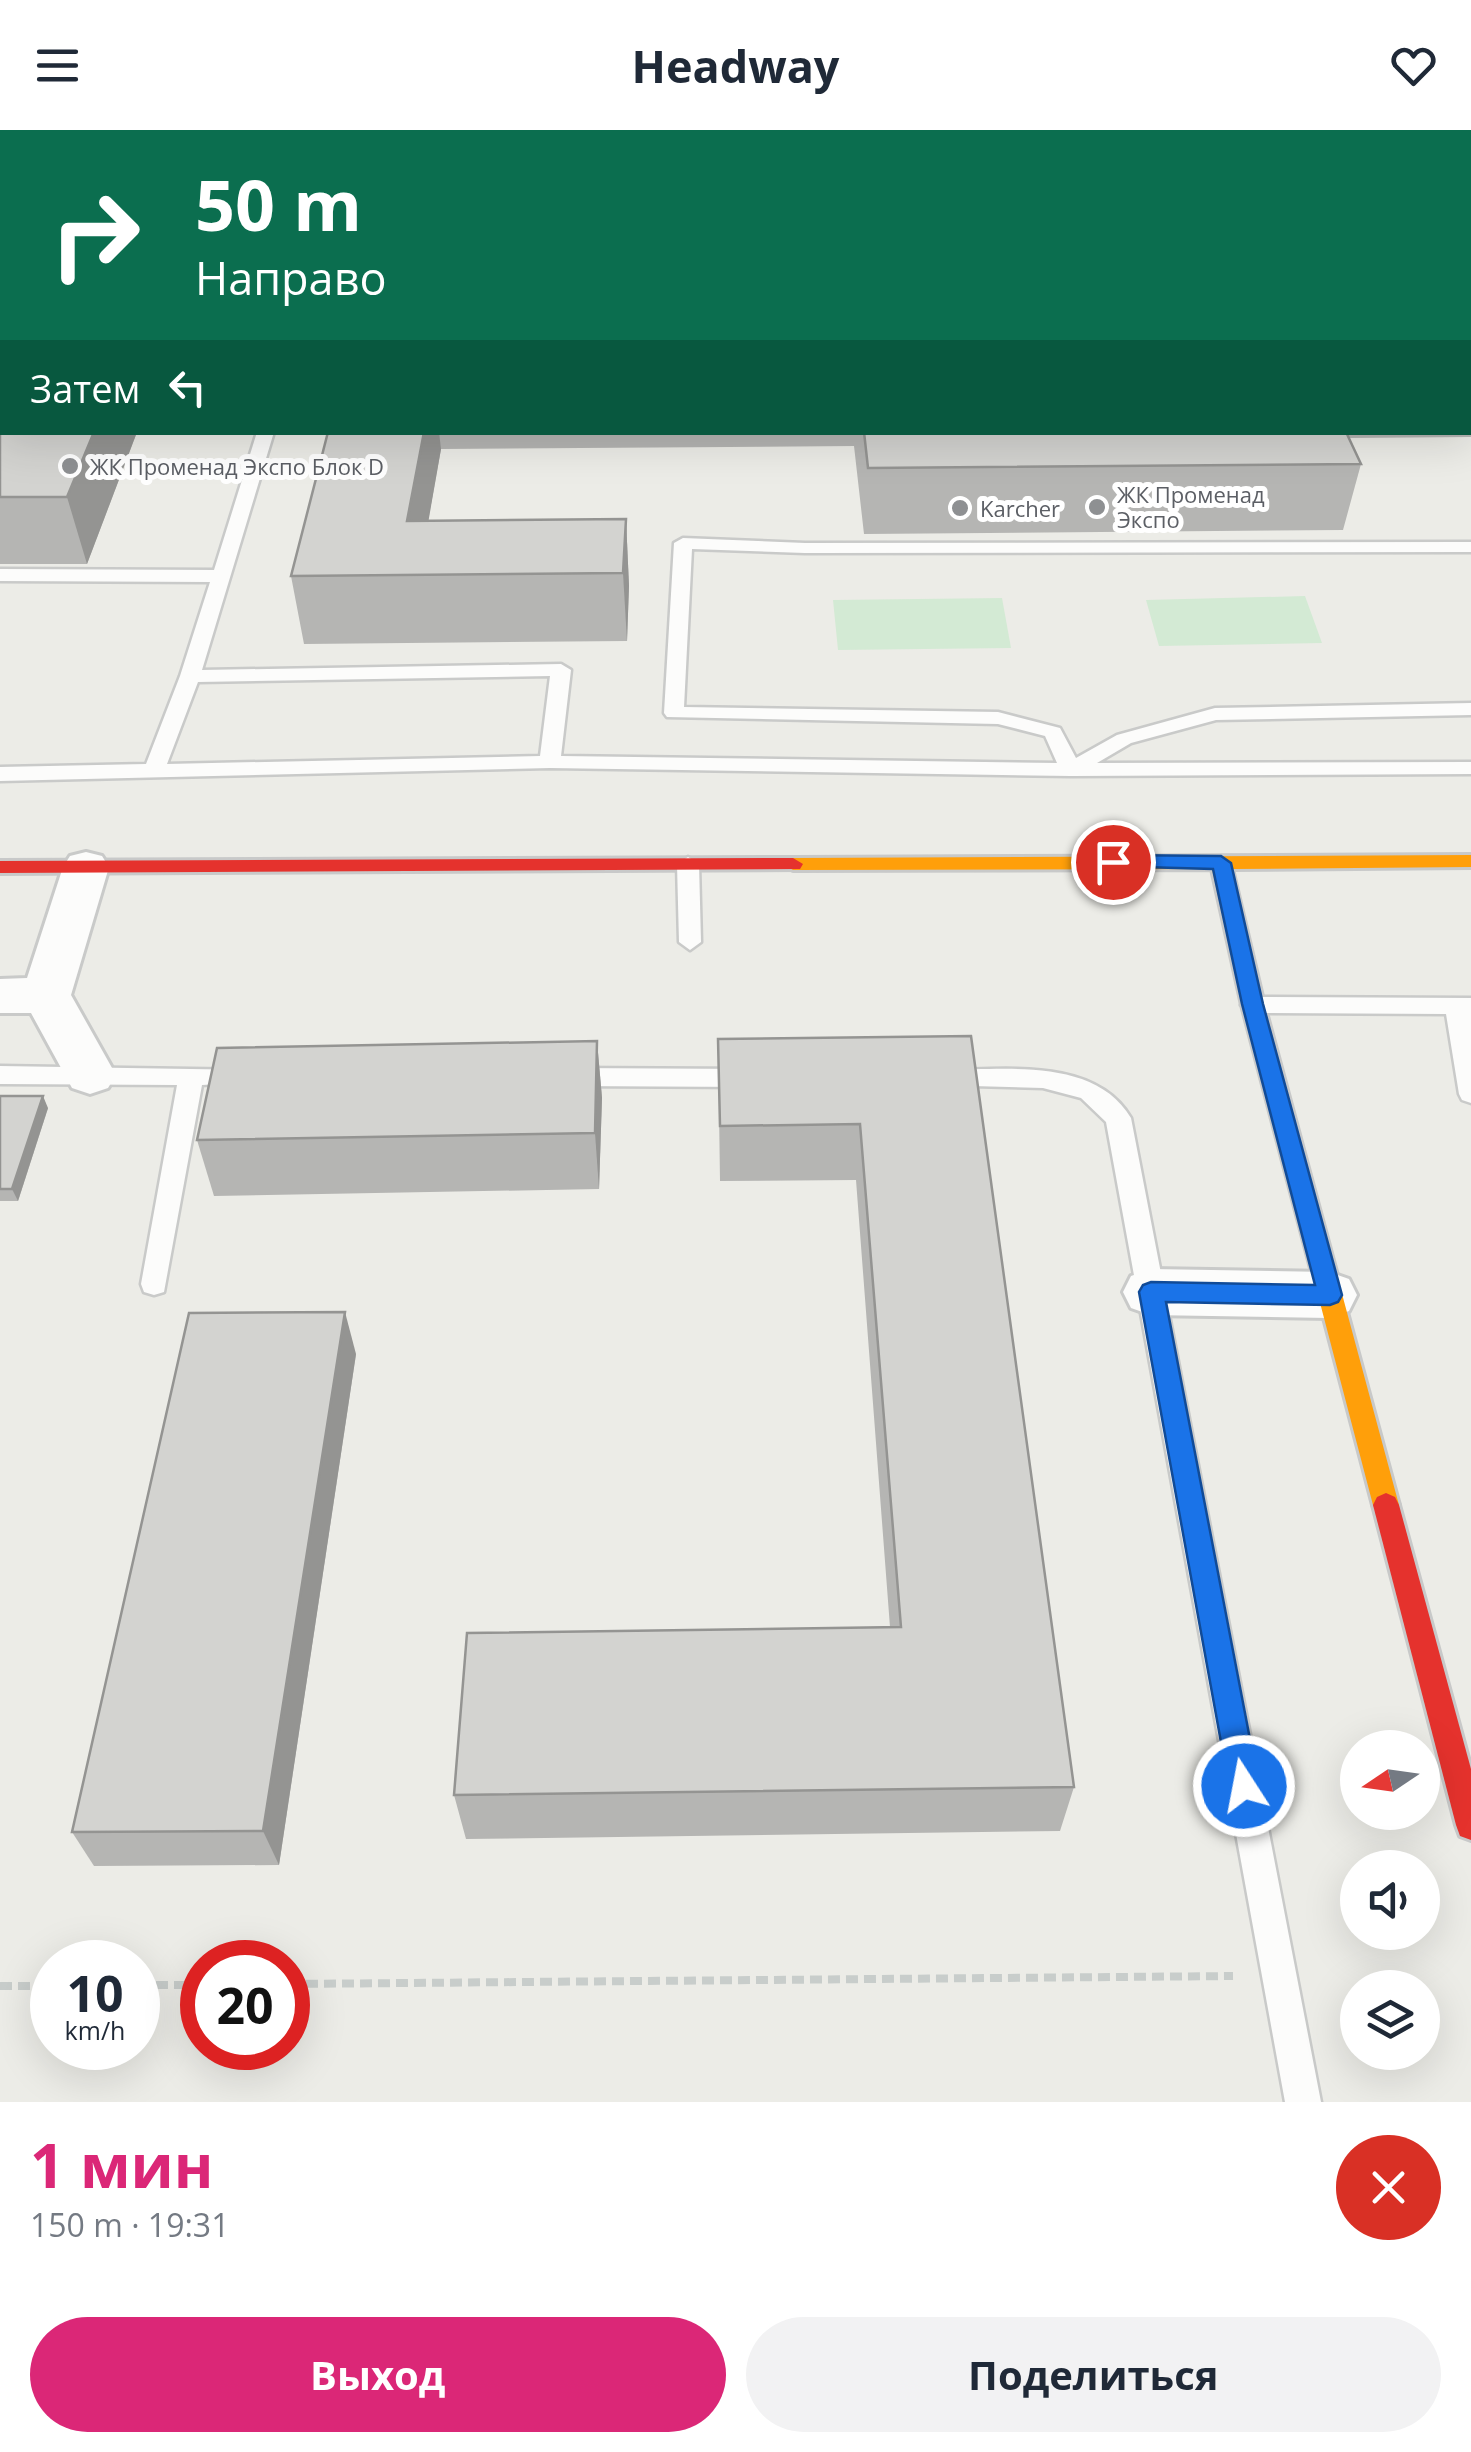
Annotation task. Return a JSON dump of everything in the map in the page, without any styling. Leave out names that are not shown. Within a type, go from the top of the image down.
[{"type":"street","points":[[0,867],[1471,862]]},
{"type":"street","points":[[1221,863],[1252,1004],[1471,1824]]},
{"type":"street","points":[[86,867],[23,996],[90,1075]]},
{"type":"street","points":[[1151,1292],[1330,1295]]},
{"type":"lane","points":[[153,772],[190,676],[265,435]]},
{"type":"lane","points":[[1072,770],[1053,732],[998,718],[674,713],[683,543],[805,548],[1471,547]]},
{"type":"lane","points":[[0,574],[222,576]]},
{"type":"lane","points":[[190,676],[561,670],[550,762]]},
{"type":"lane","points":[[1072,770],[1124,739],[1215,714],[1471,709]]},
{"type":"lane","points":[[0,774],[550,762],[1072,770],[1471,768]]},
{"type":"lane","points":[[688,864],[690,942]]},
{"type":"lane","points":[[1252,1004],[1464,1006],[1471,1094]]},
{"type":"lane","points":[[0,1076],[270,1076]]},
{"type":"lane","points":[[154,1284],[191,1076]]},
{"type":"lane","points":[[548,1077],[785,1078]]},
{"type":"lane","points":[[924,1079],[1043,1079],[1088,1091],[1118,1118],[1303,2102]]},
{"type":"path","points":[[310,1984],[1280,1976]]},
{"type":"path","points":[[0,1986],[30,1986]]},
{"type":"green space","points":[[1305,596],[1322,643],[1159,646],[1146,600]]},
{"type":"green space","points":[[1002,598],[1011,648],[838,650],[833,600]]},
{"type":"building","points":[[0,435],[93,435],[67,497],[0,497]]},
{"type":"building","points":[[327,435],[423,435],[407,521],[626,519],[623,573],[291,576]]},
{"type":"building","points":[[864,435],[1347,435],[1361,464],[868,468]]},
{"type":"building","points":[[971,1036],[1074,1787],[454,1795],[467,1633],[901,1627],[860,1124],[720,1126],[718,1039]]},
{"type":"building","points":[[597,1041],[595,1133],[197,1140],[217,1048]]},
{"type":"building","points":[[0,1096],[43,1096],[12,1189],[0,1189]]},
{"type":"building","points":[[345,1312],[263,1831],[72,1832],[189,1313]]},
{"type":"traffic: slow","points":[[793,864],[1471,861]]},
{"type":"traffic: slow","points":[[1221,863],[1253,1005],[1386,1505]]},
{"type":"traffic: jam","points":[[0,867],[793,864]]},
{"type":"traffic: jam","points":[[1386,1505],[1471,1825]]},
{"type":"place","name":"ЖК Променад Экспо Блок D","points":[[70,466]]},
{"type":"place","name":"ЖК Променад Экспо","points":[[1097,507]]},
{"type":"place","name":"Karcher","points":[[960,508]]},
{"type":"route","points":[[1113,862],[1221,863],[1252,1004],[1330,1295],[1151,1292],[1244,1786]]}]
